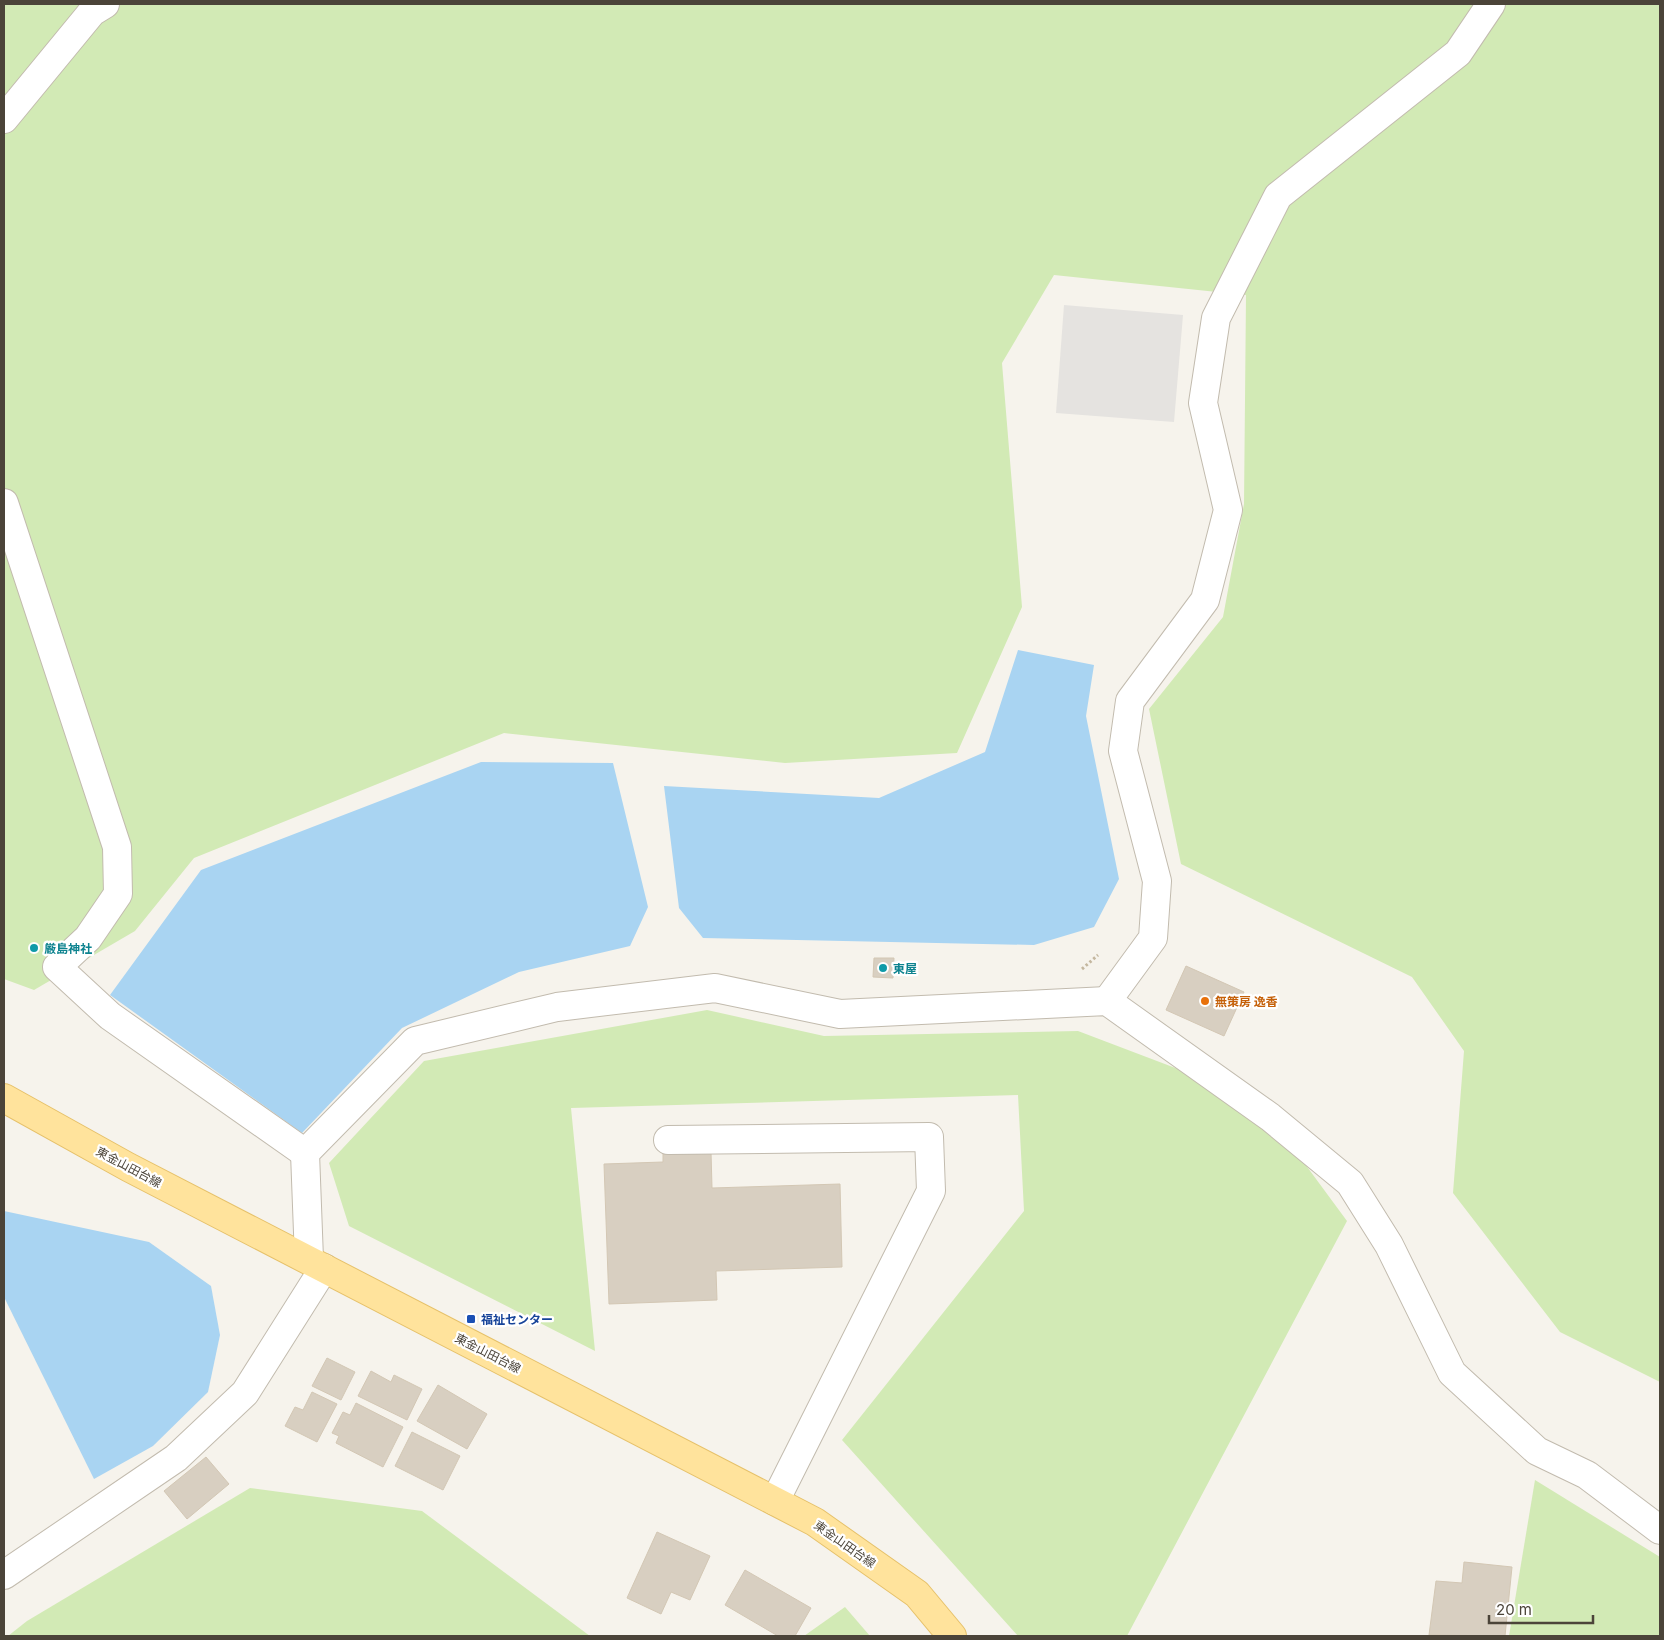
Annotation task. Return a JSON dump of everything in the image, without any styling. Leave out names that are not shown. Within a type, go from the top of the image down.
[{"type":"main road","name":"東金山田台線","points":[[4,1098],[128,1167],[815,1522],[917,1594],[952,1636]]},
{"type":"street","points":[[4,119],[92,12],[105,4]]},
{"type":"street","points":[[1106,1001],[1153,938],[1156,882],[1123,752],[1130,701],[1205,600],[1228,510],[1203,403],[1216,318],[1278,196],[1458,53],[1491,4]]},
{"type":"street","points":[[4,503],[117,847],[118,894],[88,938],[57,967],[110,1016],[305,1153],[317,1263],[245,1393],[176,1458],[4,1575]]},
{"type":"street","points":[[305,1153],[415,1041],[557,1007],[715,988],[840,1014],[1106,1001],[1270,1117],[1350,1183],[1390,1245],[1452,1373],[1537,1451],[1587,1475],[1660,1530]]},
{"type":"street","points":[[668,1140],[929,1137],[931,1191],[775,1501]]},
{"type":"path","points":[[1081,970],[1101,953]]},
{"type":"green space","points":[[4,4],[1660,4],[1660,1382],[1560,1332],[1453,1193],[1464,1051],[1412,977],[1181,864],[1149,709],[1223,617],[1244,504],[1246,295],[1054,275],[1002,363],[1022,607],[957,753],[785,763],[504,733],[194,858],[135,931],[34,990],[4,979]]},
{"type":"green space","points":[[707,1010],[824,1036],[1078,1031],[1257,1099],[1347,1221],[1127,1636],[1018,1636],[842,1440],[1024,1211],[1018,1095],[571,1108],[595,1351],[349,1226],[329,1163],[424,1061]]},
{"type":"green space","points":[[1535,1480],[1660,1557],[1660,1636],[1509,1636]]},
{"type":"green space","points":[[250,1488],[422,1511],[590,1636],[8,1636],[27,1621]]},
{"type":"green space","points":[[845,1607],[870,1636],[804,1636]]},
{"type":"shaded area","points":[[1064,305],[1183,315],[1174,422],[1056,413]]},
{"type":"water","points":[[1018,650],[1094,665],[1086,716],[1119,879],[1094,927],[1034,945],[703,938],[679,908],[664,786],[879,798],[985,752]]},
{"type":"water","points":[[481,762],[613,763],[648,907],[630,946],[519,972],[402,1028],[302,1133],[110,995],[201,870]]},
{"type":"water","points":[[4,1211],[149,1242],[211,1286],[220,1335],[208,1392],[153,1446],[94,1479],[4,1297]]},
{"type":"building","name":"東屋","points":[[874,958],[894,958],[893,978],[873,977]]},
{"type":"building","name":"無策房 逸香","points":[[1186,966],[1244,992],[1224,1036],[1166,1010]]},
{"type":"building","points":[[711,1152],[712,1188],[840,1184],[842,1267],[716,1271],[717,1300],[609,1304],[604,1164],[663,1162],[663,1153]]},
{"type":"building","points":[[327,1358],[355,1372],[341,1400],[312,1386]]},
{"type":"building","points":[[371,1371],[391,1382],[394,1375],[422,1389],[407,1420],[358,1396]]},
{"type":"building","points":[[438,1385],[487,1414],[467,1449],[417,1421]]},
{"type":"building","points":[[312,1392],[337,1404],[317,1442],[285,1426],[295,1407],[303,1410]]},
{"type":"building","points":[[356,1403],[403,1427],[383,1467],[336,1443],[339,1436],[332,1433],[343,1412],[350,1415]]},
{"type":"building","points":[[412,1432],[460,1456],[443,1490],[395,1466]]},
{"type":"building","points":[[206,1457],[229,1484],[187,1519],[164,1491]]},
{"type":"building","points":[[657,1532],[710,1556],[690,1600],[671,1592],[661,1614],[627,1598]]},
{"type":"building","points":[[1464,1562],[1512,1567],[1505,1636],[1429,1635],[1436,1581],[1462,1583]]},
{"type":"building","points":[[745,1570],[811,1608],[795,1636],[778,1636],[725,1605]]},
{"type":"place","name":"厳島神社","points":[[34,948]]},
{"type":"place","name":"東屋","points":[[883,968]]},
{"type":"place","name":"無策房 逸香","points":[[1205,1001]]},
{"type":"place","name":"福祉センター","points":[[471,1319]]}]
